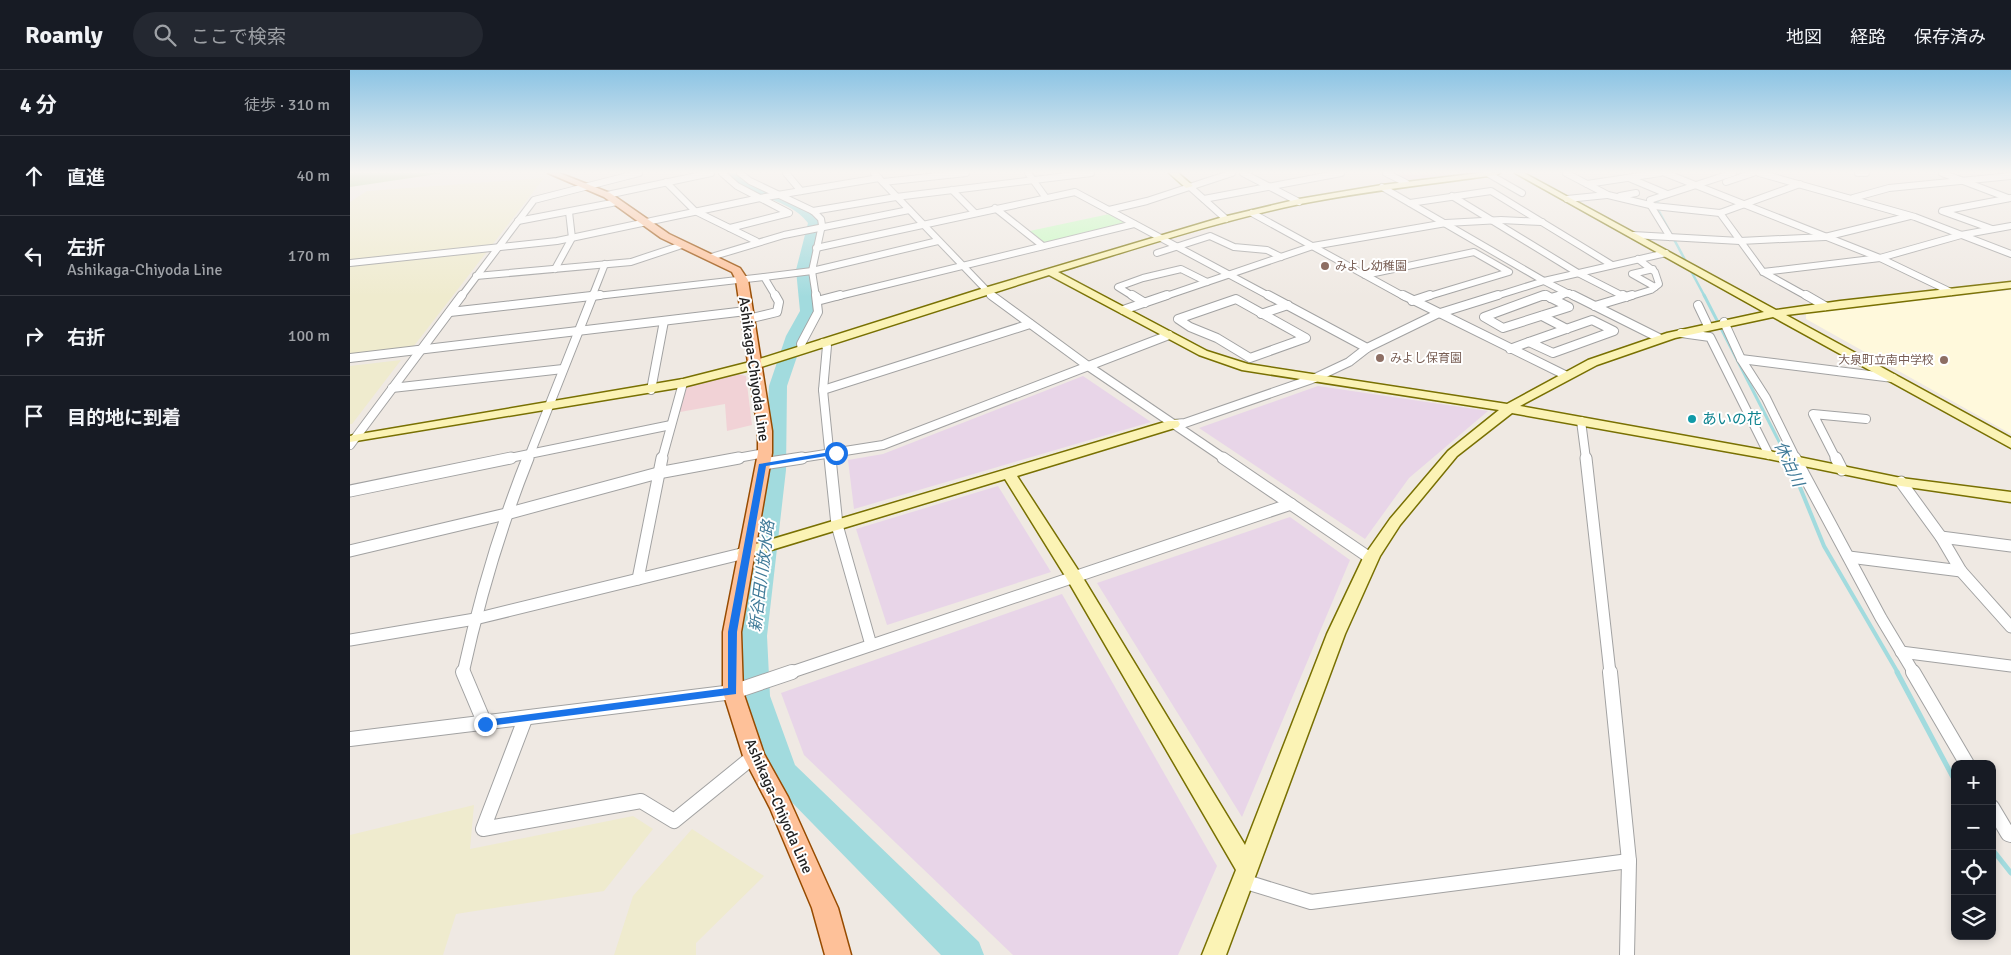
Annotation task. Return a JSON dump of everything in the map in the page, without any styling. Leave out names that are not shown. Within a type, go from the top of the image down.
[{"type":"main road","name":"Ashikaga-Chiyoda Line","points":[[632,214],[682,245],[736,270],[742,280],[765,431],[766,460],[750,552],[732,632],[733,692],[754,756],[780,804],[825,908],[838,955]]},
{"type":"street","points":[[351,442],[523,214]]},
{"type":"street","points":[[518,221],[556,214]]},
{"type":"street","points":[[555,269],[572,238],[569,214]]},
{"type":"street","points":[[350,263],[496,249],[572,238],[681,214]]},
{"type":"street","points":[[702,214],[756,241]]},
{"type":"street","points":[[730,228],[784,214]]},
{"type":"street","points":[[799,350],[818,312],[818,301],[810,271],[822,225],[821,219],[816,214]]},
{"type":"street","points":[[711,257],[756,241],[804,229],[884,214]]},
{"type":"street","points":[[913,214],[985,292],[1088,366],[1370,558]]},
{"type":"street","points":[[816,248],[969,214]]},
{"type":"street","points":[[1003,214],[1043,246]]},
{"type":"street","points":[[1117,214],[1227,275],[1288,304],[1367,348]]},
{"type":"street","points":[[1221,214],[1226,219]]},
{"type":"street","points":[[351,442],[651,390],[754,365],[1160,238],[1246,214]]},
{"type":"street","points":[[1254,214],[1437,314],[1565,375]]},
{"type":"street","points":[[1429,214],[1544,281],[1660,338]]},
{"type":"street","points":[[1484,214],[1578,273],[1626,297]]},
{"type":"street","points":[[1529,214],[1612,264]]},
{"type":"street","points":[[1595,214],[2011,444]]},
{"type":"street","points":[[1657,214],[1670,237]]},
{"type":"street","points":[[1721,214],[1763,272],[1825,306]]},
{"type":"street","points":[[1767,214],[1880,258],[1951,292]]},
{"type":"street","points":[[1905,214],[2011,254]]},
{"type":"street","points":[[1951,214],[1993,229]]},
{"type":"street","points":[[1633,235],[1740,241],[1825,237],[1910,216]]},
{"type":"street","points":[[1122,310],[1313,246],[1446,224],[1494,220],[1542,222]]},
{"type":"street","points":[[818,301],[1134,224]]},
{"type":"street","points":[[1763,272],[1880,258],[1961,235],[2011,226]]},
{"type":"street","points":[[1157,253],[1210,236],[1234,247],[1267,250],[1281,257]]},
{"type":"street","points":[[450,312],[810,271],[938,241]]},
{"type":"street","points":[[476,276],[631,262],[682,245]]},
{"type":"street","points":[[1365,275],[1474,252],[1509,272],[1472,281],[1460,287],[1412,300]]},
{"type":"street","points":[[350,640],[475,619],[750,552],[1173,424],[1185,423],[1315,378],[1348,362],[1367,348],[1437,314],[1544,281],[1666,253]]},
{"type":"street","points":[[1595,306],[1652,290],[1659,284],[1659,276],[1653,268],[1638,259]]},
{"type":"street","points":[[485,724],[463,674],[475,619],[506,514],[605,264]]},
{"type":"street","points":[[1653,268],[1632,274],[1655,286]]},
{"type":"street","points":[[1145,303],[1118,288],[1143,278],[1181,269],[1207,282]]},
{"type":"street","points":[[1050,272],[1203,353],[1246,367],[1508,407],[1581,422],[1774,456],[1902,482],[2011,497]]},
{"type":"street","points":[[350,358],[664,321],[777,312],[779,302],[764,277]]},
{"type":"street","points":[[1214,955],[1352,595],[1370,558],[1415,492],[1477,430],[1508,407],[1565,375],[1608,356],[1660,338],[1716,324],[1774,313],[2011,285]]},
{"type":"street","points":[[1551,298],[1569,293]]},
{"type":"street","points":[[1545,295],[1551,298],[1569,307],[1503,328],[1484,317],[1545,295]]},
{"type":"street","points":[[1236,299],[1261,314],[1306,338],[1250,358],[1217,338],[1190,327],[1178,319],[1236,299]]},
{"type":"street","points":[[1261,314],[1288,304]]},
{"type":"street","points":[[1698,305],[1716,324],[1766,398],[1796,461],[1902,652],[1965,760]]},
{"type":"street","points":[[1542,316],[1567,329]]},
{"type":"street","points":[[1510,349],[1529,342],[1592,320],[1614,331],[1553,353],[1529,342]]},
{"type":"street","points":[[651,390],[664,321]]},
{"type":"street","points":[[823,390],[1030,324]]},
{"type":"street","points":[[1681,333],[1710,337],[1774,456]]},
{"type":"street","points":[[350,551],[506,514],[658,473],[766,460],[792,460],[882,444],[1169,335]]},
{"type":"street","points":[[823,343],[827,346],[823,390],[837,525],[871,645]]},
{"type":"street","points":[[1741,359],[1893,378]]},
{"type":"street","points":[[392,388],[563,369]]},
{"type":"street","points":[[638,580],[658,473],[683,383]]},
{"type":"street","points":[[1842,470],[1813,414],[1866,419]]},
{"type":"street","points":[[1581,422],[1600,569],[1629,862],[1627,955]]},
{"type":"street","points":[[350,491],[671,425]]},
{"type":"street","points":[[1008,474],[1074,577],[1245,874],[1311,902],[1629,862]]},
{"type":"street","points":[[1902,482],[1961,571],[2011,627]]},
{"type":"street","points":[[350,739],[485,724],[733,692],[1291,504]]},
{"type":"street","points":[[1940,537],[2011,546]]},
{"type":"street","points":[[1849,557],[1961,571]]},
{"type":"street","points":[[1902,652],[2011,666]]},
{"type":"street","points":[[525,719],[483,829],[641,801],[674,821],[754,756]]},
{"type":"street","points":[[1996,814],[2008,834],[2011,835]]},
{"type":"shaded area","points":[[350,214],[516,214],[410,351],[350,358]]},
{"type":"shaded area","name":"大泉町立南中学校","points":[[2011,290],[2011,434],[1806,319],[1806,313]]},
{"type":"shaded area","points":[[401,360],[352,424],[350,424],[350,366]]},
{"type":"shaded area","points":[[738,374],[746,376],[752,425],[727,431],[725,404],[680,412],[685,387]]},
{"type":"shaded area","points":[[1083,376],[1151,422],[854,509],[848,460],[883,454]]},
{"type":"shaded area","points":[[1318,386],[1488,411],[1409,478],[1365,539],[1199,428]]},
{"type":"shaded area","points":[[998,486],[1051,572],[887,625],[856,529]]},
{"type":"shaded area","points":[[1290,517],[1350,560],[1242,817],[1097,583]]},
{"type":"shaded area","points":[[1062,594],[1217,866],[1178,955],[1013,955],[804,755],[781,693]]},
{"type":"shaded area","points":[[474,805],[470,849],[633,816],[653,829],[604,891],[456,914],[443,955],[350,955],[350,835]]},
{"type":"shaded area","points":[[692,829],[764,876],[696,943],[696,955],[614,955],[633,896]]},
{"type":"green space","points":[[1108,214],[1116,214],[1134,224],[1043,246],[1025,232]]},
{"type":"waterway","name":"新谷田川放水路","points":[[808,214],[815,223],[803,270],[808,311],[795,336],[778,386],[775,470],[754,636],[756,696],[782,772],[966,955]]},
{"type":"waterway","name":"休泊川","points":[[1661,214],[1705,297]]},
{"type":"waterway","name":"休泊川","points":[[1704,295],[1788,459]]},
{"type":"waterway","name":"休泊川","points":[[1788,458],[1824,546],[1898,673]]},
{"type":"waterway","name":"休泊川","points":[[1897,672],[1951,773]]},
{"type":"waterway","name":"休泊川","points":[[1993,850],[2011,873]]},
{"type":"place","name":"みよし幼稚園","points":[[1325,266]]},
{"type":"place","name":"みよし保育園","points":[[1380,358]]},
{"type":"place","name":"大泉町立南中学校","points":[[1944,360]]},
{"type":"place","name":"あいの花","points":[[1692,419]]},
{"type":"route","points":[[485,724],[733,692],[732,632],[763,464],[836,453]]}]
